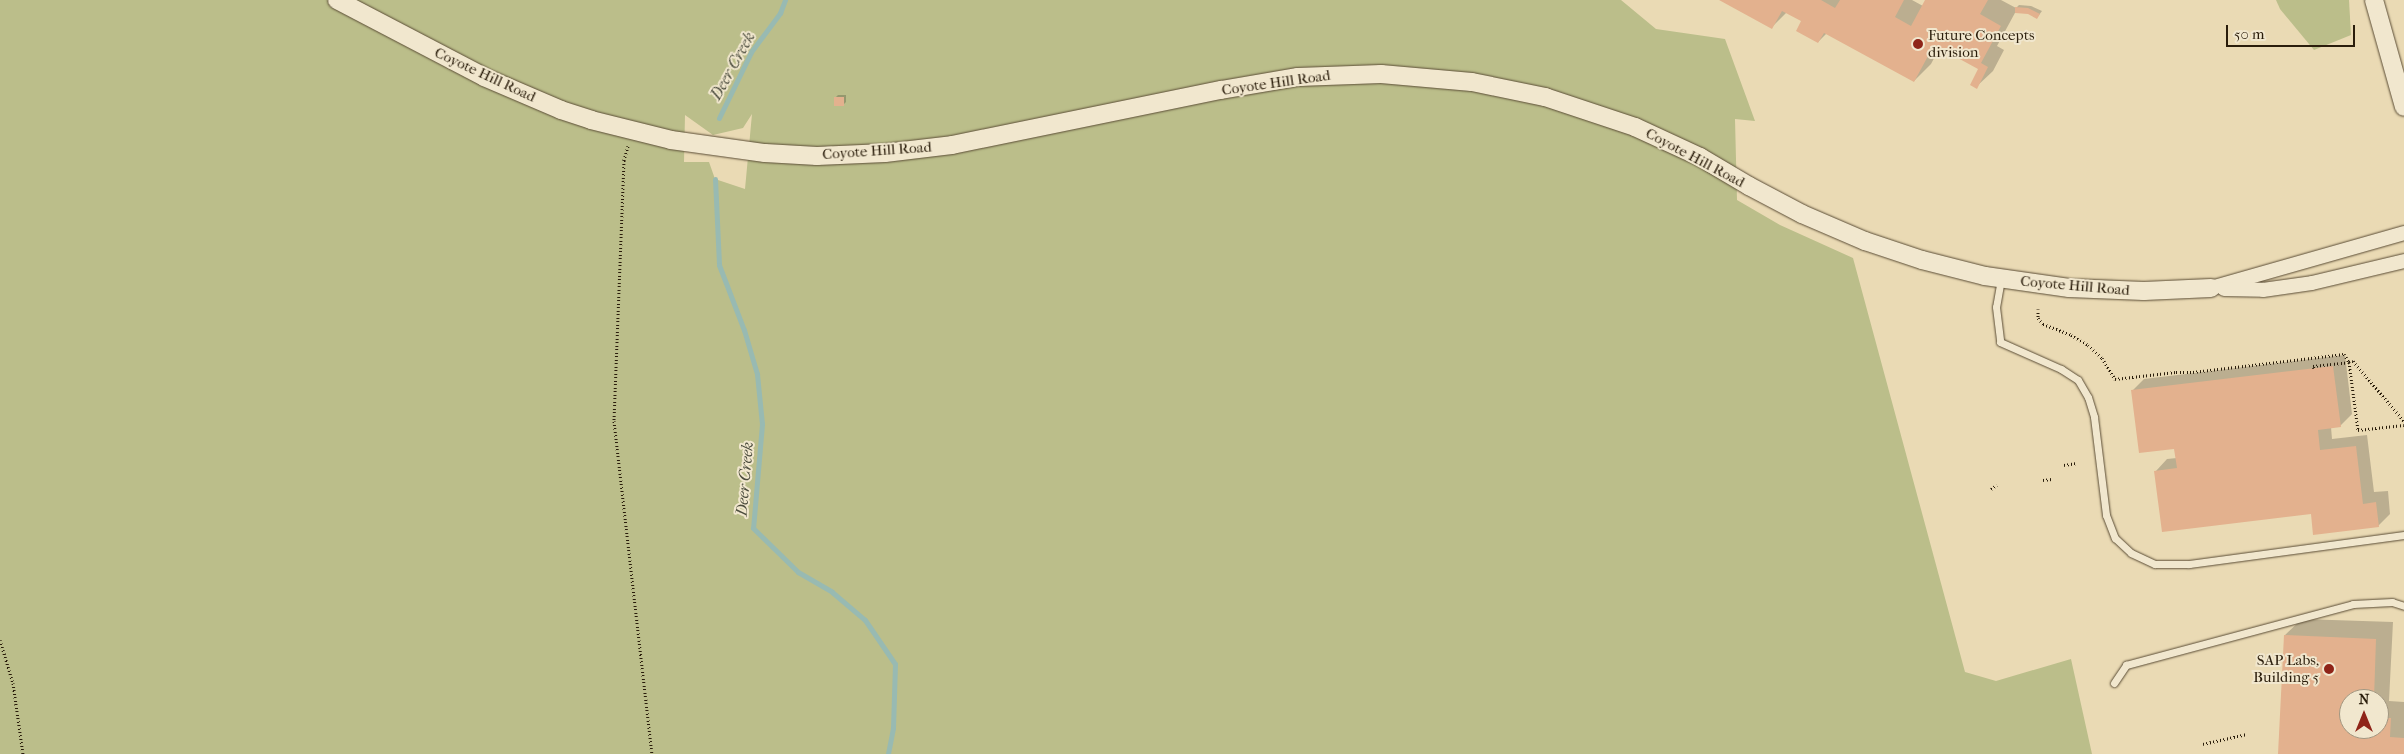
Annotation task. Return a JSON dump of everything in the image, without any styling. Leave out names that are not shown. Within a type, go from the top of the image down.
[{"type":"street","name":"Coyote Hill Road","points":[[337,0],[458,64],[520,94],[591,120],[632,131],[713,147],[816,156],[885,153],[952,145],[1241,86],[1293,78],[1361,74],[1437,78],[1503,87],[1596,112],[1686,150],[1777,202],[1835,229],[1906,255],[2001,279],[2098,290],[2153,291],[2210,288],[2263,290],[2312,283],[2404,260]]},
{"type":"street","points":[[2374,0],[2404,107]]},
{"type":"street","name":"Coyote Hill Road","points":[[2210,288],[2404,232]]},
{"type":"lane","points":[[2001,279],[1996,307],[2000,342],[2060,369],[2078,380],[2094,417],[2106,515],[2115,538],[2131,553],[2155,564],[2189,564],[2404,535]]},
{"type":"lane","points":[[2114,683],[2126,665],[2353,604],[2392,602],[2404,606]]},
{"type":"path","points":[[632,131],[624,160],[614,422],[652,754]]},
{"type":"path","points":[[2038,309],[2038,318],[2043,324],[2071,335],[2088,345],[2102,358],[2115,379],[2344,354],[2349,362],[2358,430],[2404,423]]},
{"type":"path","points":[[2314,368],[2313,366],[2353,361],[2404,423]]},
{"type":"path","points":[[2064,464],[2077,463]]},
{"type":"path","points":[[2044,480],[2052,479]]},
{"type":"path","points":[[1991,489],[1998,485]]},
{"type":"path","points":[[0,640],[13,683],[23,754]]},
{"type":"path","points":[[2204,744],[2247,734]]},
{"type":"green space","points":[[0,0],[1621,0],[1656,29],[1725,39],[1755,121],[1735,119],[1737,200],[1780,225],[1853,258],[1965,672],[1996,681],[2071,659],[2092,754],[0,754]],"holes":[[[752,114],[745,189],[715,179],[709,162],[684,162],[685,115],[713,135],[743,128]]]},
{"type":"green space","points":[[2276,0],[2349,0],[2351,35],[2314,50],[2280,9]]},
{"type":"building","name":"Future Concepts division","points":[[1719,0],[1821,0],[1835,8],[1840,0],[1904,0],[1895,17],[1911,26],[1925,0],[1988,0],[1980,14],[2001,26],[1981,63],[1988,67],[1977,89],[1970,85],[1978,69],[1934,45],[1914,82],[1824,33],[1818,43],[1796,31],[1801,21],[1782,11],[1772,29]]},
{"type":"building","points":[[2015,7],[2028,8],[2040,14],[2037,19],[2028,14],[2015,13]]},
{"type":"building","points":[[834,97],[844,97],[844,106],[834,106]]},
{"type":"building","points":[[2333,366],[2341,427],[2318,430],[2320,450],[2356,446],[2363,504],[2376,502],[2379,527],[2313,535],[2311,514],[2162,532],[2154,471],[2177,468],[2174,449],[2139,453],[2131,390]]},
{"type":"building","name":"SAP Labs, Building 5","points":[[2284,635],[2376,639],[2374,689],[2339,689],[2339,739],[2389,739],[2389,718],[2391,718],[2390,737],[2404,738],[2404,754],[2278,754]]},
{"type":"waterway","name":"Deer Creek","points":[[719,118],[751,52],[780,13],[785,0]]},
{"type":"waterway","name":"Deer Creek","points":[[715,179],[719,265],[744,330],[757,374],[762,424],[753,528],[798,572],[832,592],[865,620],[895,664],[893,728],[888,754]]},
{"type":"place","name":"Future Concepts division","points":[[1918,44]]},
{"type":"place","name":"SAP Labs, Building 5","points":[[2329,669]]}]
